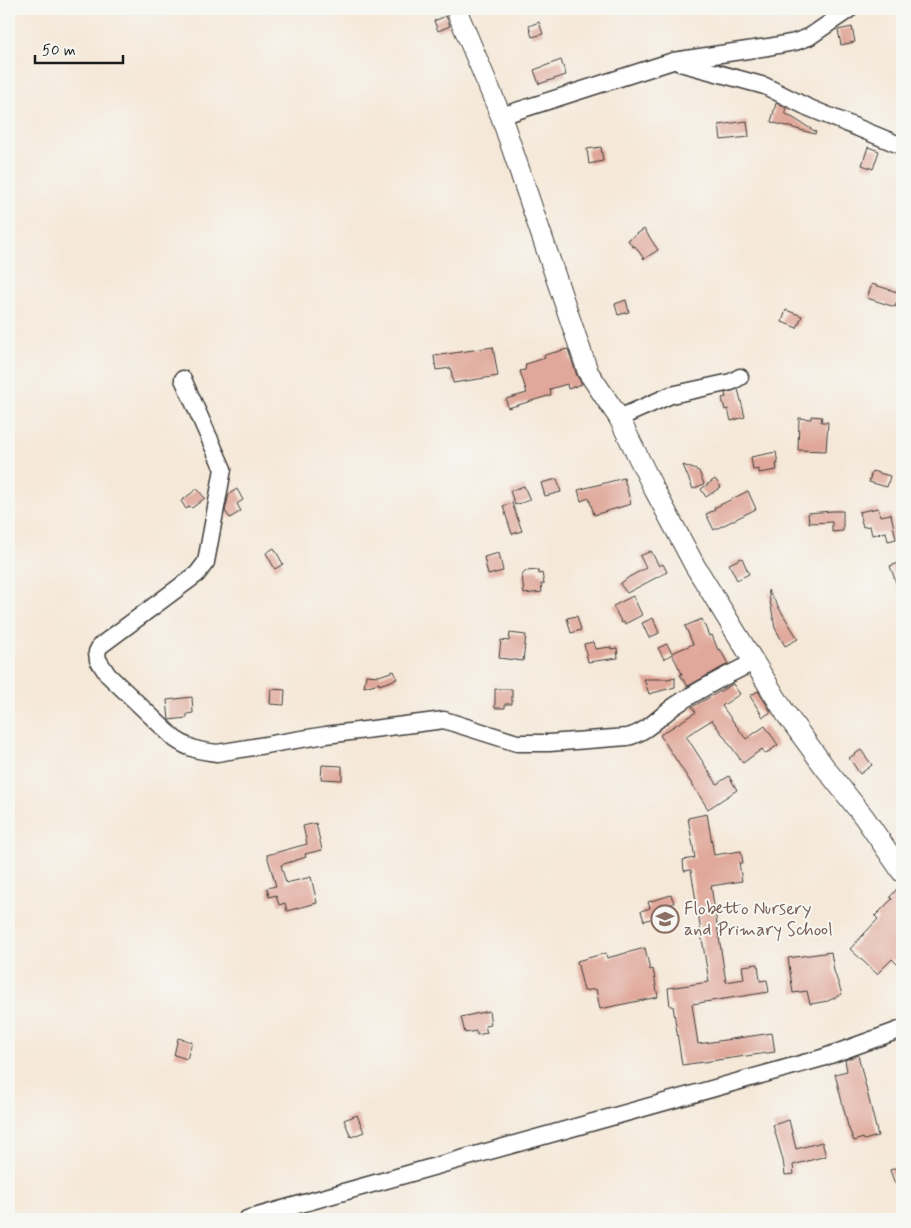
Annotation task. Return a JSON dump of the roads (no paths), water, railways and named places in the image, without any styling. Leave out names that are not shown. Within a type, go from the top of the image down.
[{"type":"main road","points":[[456,9],[501,116],[588,372],[619,418],[695,566],[786,714],[864,817],[902,872]]},
{"type":"street","points":[[501,116],[673,61],[796,42],[809,37],[850,9]]},
{"type":"street","points":[[673,61],[765,86],[807,107],[902,146]]},
{"type":"street","points":[[619,418],[671,395],[731,382],[740,377]]},
{"type":"street","points":[[183,379],[223,469],[206,562],[197,574],[100,646],[97,652],[98,660],[108,676],[175,739],[187,747],[217,753],[326,735],[444,720],[517,743],[549,743],[632,736],[715,681],[754,662]]},
{"type":"street","points":[[247,1219],[291,1212],[822,1058],[902,1029]]},
{"type":"place","name":"Flobetto Nursery and Primary School","points":[[665,919]]}]
